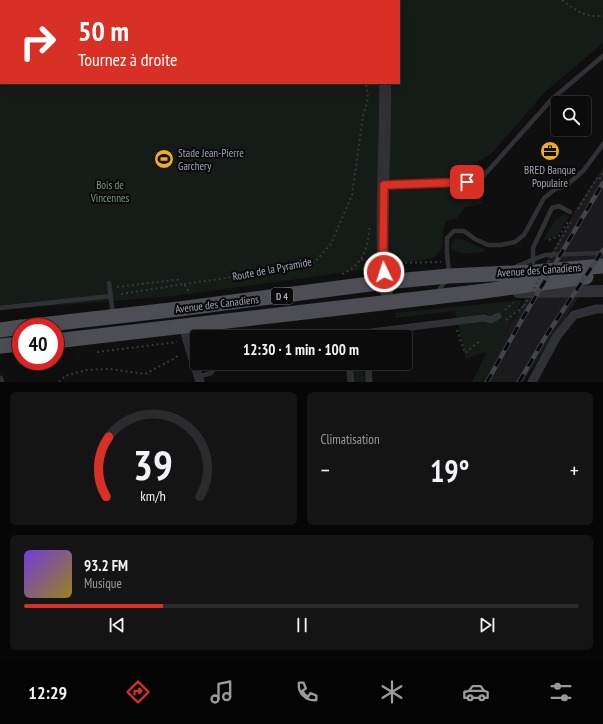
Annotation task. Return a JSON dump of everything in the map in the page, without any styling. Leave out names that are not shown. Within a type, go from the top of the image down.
[{"type":"main road","name":"Avenue des Canadiens","points":[[64,322],[449,271],[534,266],[603,266]]},
{"type":"main road","name":"Avenue des Canadiens","points":[[64,340],[185,334],[434,296],[477,292],[603,275]]},
{"type":"main road","name":"Avenue des Canadiens","points":[[0,330],[12,328]]},
{"type":"main road","points":[[0,346],[12,345]]},
{"type":"street","points":[[385,84],[383,252],[391,278],[388,303]]},
{"type":"street","points":[[477,292],[603,291]]},
{"type":"street","points":[[532,382],[557,336],[574,315],[596,309],[603,309]]},
{"type":"street","points":[[403,330],[466,320],[484,318],[491,320],[498,316]]},
{"type":"street","points":[[185,334],[199,379]]},
{"type":"street","points":[[350,370],[351,382]]},
{"type":"street","points":[[368,370],[369,382]]},
{"type":"lane","points":[[384,185],[479,181],[552,98],[603,56]]},
{"type":"lane","points":[[434,296],[449,271],[447,253],[448,238],[454,231],[464,231],[475,239],[488,244],[501,245],[515,242],[524,235],[544,198],[554,190],[567,185],[584,170],[603,144]]},
{"type":"lane","points":[[534,266],[533,248],[552,208],[559,206],[572,215]]},
{"type":"lane","points":[[512,266],[534,266],[545,255],[603,253]]},
{"type":"lane","points":[[519,266],[534,266]]},
{"type":"lane","points":[[109,283],[113,316]]},
{"type":"lane","points":[[0,308],[111,296]]},
{"type":"lane","points":[[199,379],[211,373],[213,370]]},
{"type":"path","points":[[562,0],[576,11],[591,16],[603,16]]},
{"type":"path","name":"Route de la Pyramide","points":[[121,294],[233,277],[315,262],[331,244],[352,195],[362,123],[368,98],[366,84]]},
{"type":"path","points":[[580,205],[596,178],[599,180],[603,173]]},
{"type":"path","points":[[504,322],[524,306],[576,207]]},
{"type":"path","points":[[549,240],[559,236],[565,228]]},
{"type":"path","points":[[347,272],[361,259],[366,249]]},
{"type":"path","points":[[361,259],[370,262]]},
{"type":"path","points":[[403,264],[439,262]]},
{"type":"path","points":[[118,298],[117,287],[182,279]]},
{"type":"path","points":[[184,284],[190,296]]},
{"type":"path","points":[[454,322],[464,353],[481,340]]},
{"type":"path","points":[[97,352],[185,334]]},
{"type":"path","points":[[59,382],[65,376],[86,370],[110,369],[145,374],[175,358],[183,351]]},
{"type":"shaded area","points":[[603,168],[603,260],[523,382],[482,382],[507,331],[579,204]]},
{"type":"green space","name":"Bois de Vincennes","points":[[400,0],[603,0],[603,43],[545,92],[493,152],[475,164],[473,179],[482,204],[465,207],[457,218],[446,221],[441,250],[433,258],[341,273],[174,296],[0,310],[0,84],[400,84]]},
{"type":"green space","points":[[564,214],[569,216],[558,235],[543,241],[555,220]]},
{"type":"green space","points":[[456,239],[462,239],[484,249],[484,252],[462,253],[454,251],[451,248],[452,243]]},
{"type":"green space","points":[[522,300],[482,382],[472,382],[486,354],[485,352],[466,359],[455,311],[396,318],[395,313]]},
{"type":"green space","points":[[354,370],[364,370],[365,382],[355,382]]},
{"type":"railway","points":[[487,382],[521,321],[603,183]]},
{"type":"railway","points":[[519,382],[546,336],[603,250]]},
{"type":"place","name":"BRED Banque Populaire","points":[[550,151]]},
{"type":"place","name":"Stade Jean-Pierre Garchery","points":[[164,159]]},
{"type":"route","points":[[384,272],[384,185],[467,182]]}]
